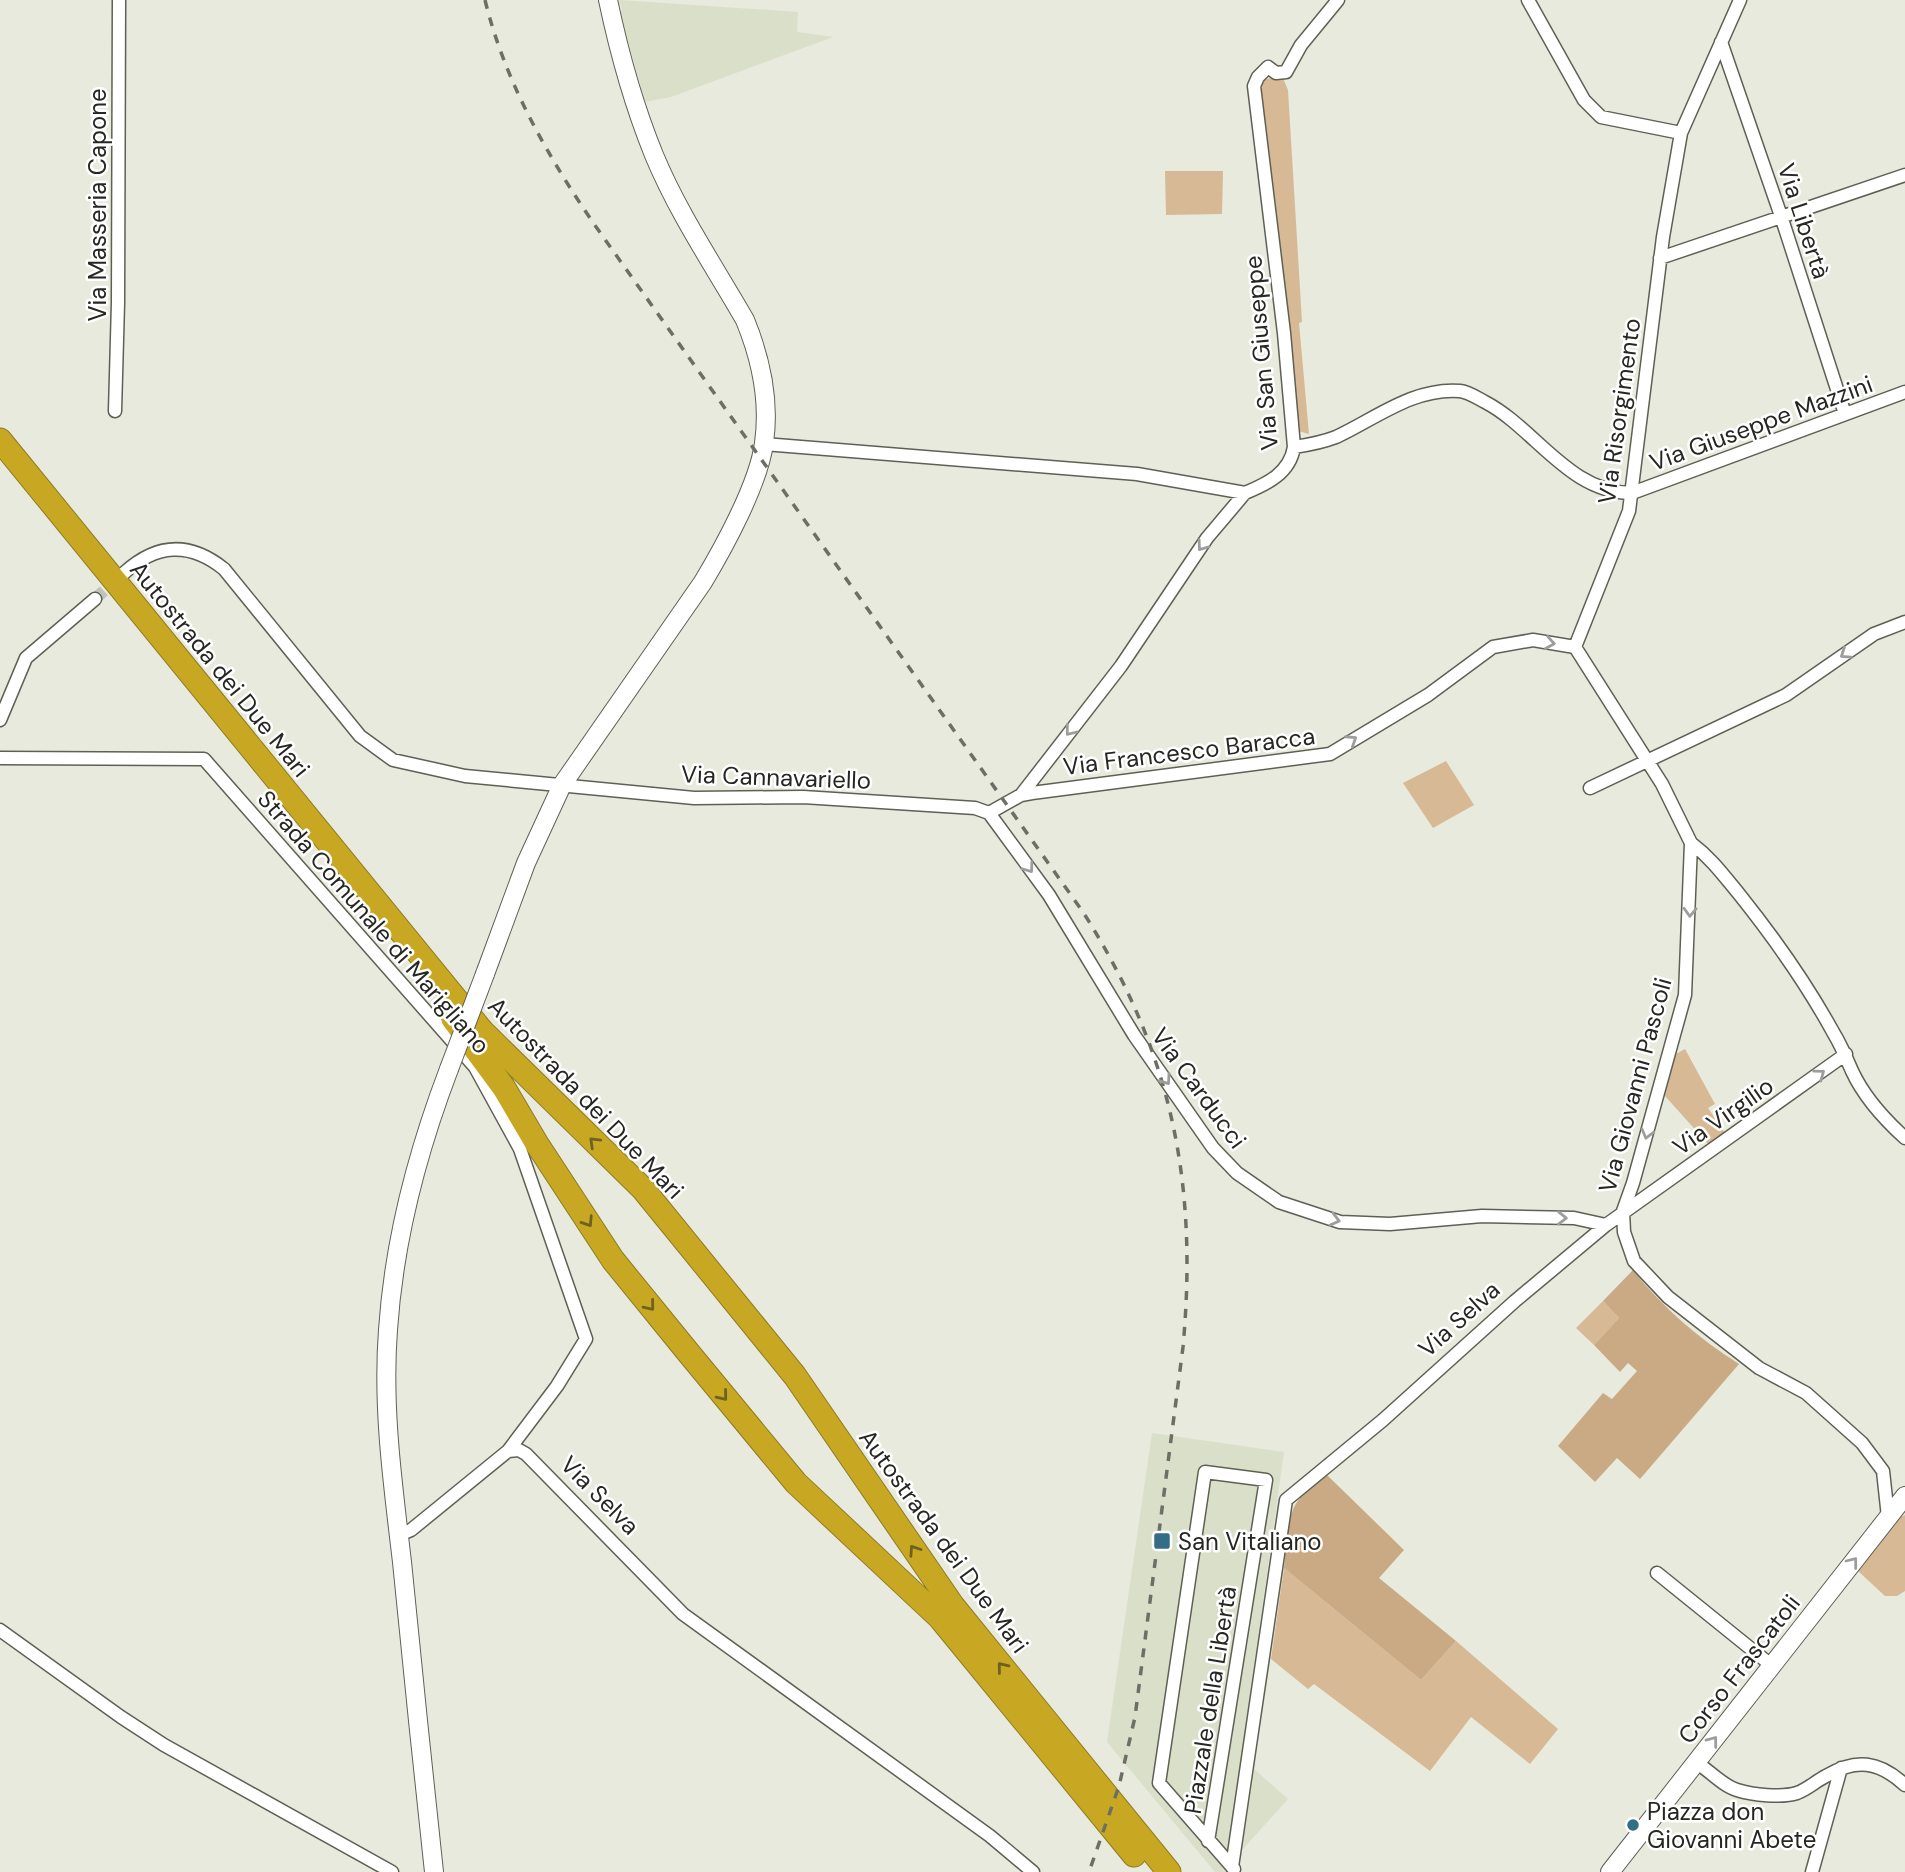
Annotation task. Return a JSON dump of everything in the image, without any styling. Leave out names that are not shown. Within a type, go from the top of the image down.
[{"type":"highway","name":"Autostrada dei Due Mari","points":[[0,440],[482,1031],[643,1189],[675,1228],[795,1377],[953,1606],[1169,1872]]},
{"type":"highway","name":"Autostrada dei Due Mari","points":[[0,463],[473,1045],[504,1087],[537,1144],[613,1260],[678,1341],[796,1483],[940,1618],[1148,1872]]},
{"type":"street","name":"Via Masseria Capone","points":[[115,411],[119,0]]},
{"type":"street","points":[[434,1872],[386,1411],[387,1331],[392,1287],[400,1236],[419,1153],[526,863],[562,785],[703,582],[724,547],[755,475],[764,444],[764,386],[754,341],[745,320],[673,194],[639,115],[608,0]]},
{"type":"street","name":"Via San Giuseppe","points":[[1245,493],[1283,471],[1293,457],[1294,447],[1284,333],[1254,86],[1258,77],[1268,67],[1276,73],[1286,72],[1301,46],[1338,0]]},
{"type":"street","points":[[1528,0],[1584,100],[1595,113],[1601,117],[1681,133]]},
{"type":"street","name":"Via Risorgimento","points":[[1575,647],[1629,511],[1660,258],[1681,133],[1740,0]]},
{"type":"street","name":"Via Libertà","points":[[1721,42],[1845,414]]},
{"type":"street","points":[[1660,258],[1905,175]]},
{"type":"street","points":[[1294,447],[1334,437],[1404,401],[1429,394],[1459,391],[1494,407],[1567,469],[1599,487],[1632,493]]},
{"type":"street","name":"Via Giuseppe Mazzini","points":[[1632,493],[1905,392]]},
{"type":"street","points":[[764,444],[1137,474],[1245,493]]},
{"type":"street","points":[[1021,795],[1121,666],[1207,538],[1245,493]]},
{"type":"street","name":"Via Cannavariello","points":[[124,573],[162,551],[182,548],[211,558],[224,569],[360,736],[393,760],[465,776],[694,798],[774,796],[975,808],[989,813]]},
{"type":"street","points":[[0,720],[26,658],[95,599]]},
{"type":"street","points":[[1590,788],[1786,695],[1874,634],[1905,622]]},
{"type":"street","name":"Via Francesco Baracca","points":[[989,813],[1021,795],[1330,754],[1427,695],[1493,647],[1532,640],[1575,647]]},
{"type":"street","points":[[1575,647],[1661,784],[1691,844],[1707,855],[1775,939],[1814,997],[1852,1071],[1883,1119],[1905,1138]]},
{"type":"street","name":"Strada Comunale di Marigliano","points":[[0,758],[204,759],[475,1067],[520,1149],[586,1339],[556,1386],[508,1451]]},
{"type":"street","name":"Via Carducci","points":[[989,813],[1049,895],[1134,1035],[1213,1148],[1237,1173],[1279,1202],[1340,1222],[1390,1224],[1482,1216],[1574,1218],[1606,1225]]},
{"type":"street","name":"Via Giovanni Pascoli","points":[[1623,1211],[1685,995],[1691,844]]},
{"type":"street","name":"Via Virgilio","points":[[1623,1211],[1846,1055]]},
{"type":"street","points":[[1623,1211],[1624,1232],[1634,1261],[1668,1297],[1759,1368],[1806,1392],[1862,1443],[1883,1471],[1887,1519]]},
{"type":"street","name":"Via Selva","points":[[1234,1869],[1286,1500],[1383,1420],[1515,1301],[1623,1211]]},
{"type":"street","name":"Via Selva","points":[[508,1451],[519,1450],[526,1454],[683,1614],[990,1836],[1033,1872]]},
{"type":"street","points":[[399,1535],[411,1530],[508,1451]]},
{"type":"street","name":"Piazzale della Libertà","points":[[1205,1472],[1266,1480],[1209,1842],[1159,1783],[1205,1472]]},
{"type":"street","name":"Corso Frascatoli","points":[[1610,1872],[1905,1497]]},
{"type":"street","points":[[1657,1573],[1772,1665]]},
{"type":"street","points":[[0,1630],[163,1745],[391,1872]]},
{"type":"street","points":[[1697,1763],[1736,1790],[1775,1794],[1798,1792],[1841,1768],[1854,1764],[1873,1765],[1889,1772],[1905,1785]]},
{"type":"street","points":[[1812,1872],[1841,1768]]},
{"type":"street","points":[[1209,1842],[1234,1869]]},
{"type":"shaded area","points":[[619,0],[798,12],[797,32],[833,37],[671,97],[645,102]]},
{"type":"shaded area","points":[[1283,78],[1288,90],[1302,322],[1299,323],[1309,434],[1298,431],[1258,86],[1263,80]]},
{"type":"shaded area","points":[[1165,171],[1223,171],[1222,214],[1166,215]]},
{"type":"shaded area","points":[[1446,761],[1474,805],[1433,828],[1403,783]]},
{"type":"shaded area","points":[[1685,1049],[1715,1104],[1708,1108],[1727,1136],[1709,1145],[1665,1096],[1674,1055]]},
{"type":"shaded area","points":[[1633,1270],[1682,1322],[1739,1364],[1640,1479],[1617,1458],[1595,1482],[1558,1446],[1603,1393],[1612,1399],[1637,1371],[1628,1363],[1620,1372],[1594,1345],[1619,1318],[1603,1301]]},
{"type":"shaded area","points":[[1603,1301],[1619,1318],[1594,1345],[1576,1328]]},
{"type":"shaded area","points":[[1152,1433],[1284,1452],[1225,1872],[1215,1872],[1107,1742]]},
{"type":"shaded area","points":[[1327,1475],[1404,1550],[1379,1578],[1456,1641],[1421,1680],[1284,1568],[1292,1512],[1304,1494]]},
{"type":"shaded area","points":[[1905,1515],[1905,1591],[1897,1596],[1885,1596],[1858,1571],[1894,1520]]},
{"type":"shaded area","points":[[1284,1568],[1421,1680],[1456,1641],[1558,1729],[1530,1764],[1471,1717],[1430,1771],[1314,1684],[1308,1689],[1271,1659]]},
{"type":"shaded area","points":[[1254,1769],[1288,1799],[1242,1850],[1252,1786]]},
{"type":"tunnel","points":[[95,599],[118,578]]},
{"type":"railway","points":[[485,0],[504,60],[529,117],[577,198],[1083,912],[1113,964],[1138,1016],[1158,1068],[1172,1120],[1181,1174],[1187,1287],[1183,1347],[1135,1717],[1119,1786],[1089,1872]]},
{"type":"place","name":"San Vitaliano","points":[[1162,1541]]},
{"type":"place","name":"Piazza don Giovanni Abete","points":[[1633,1825]]}]
